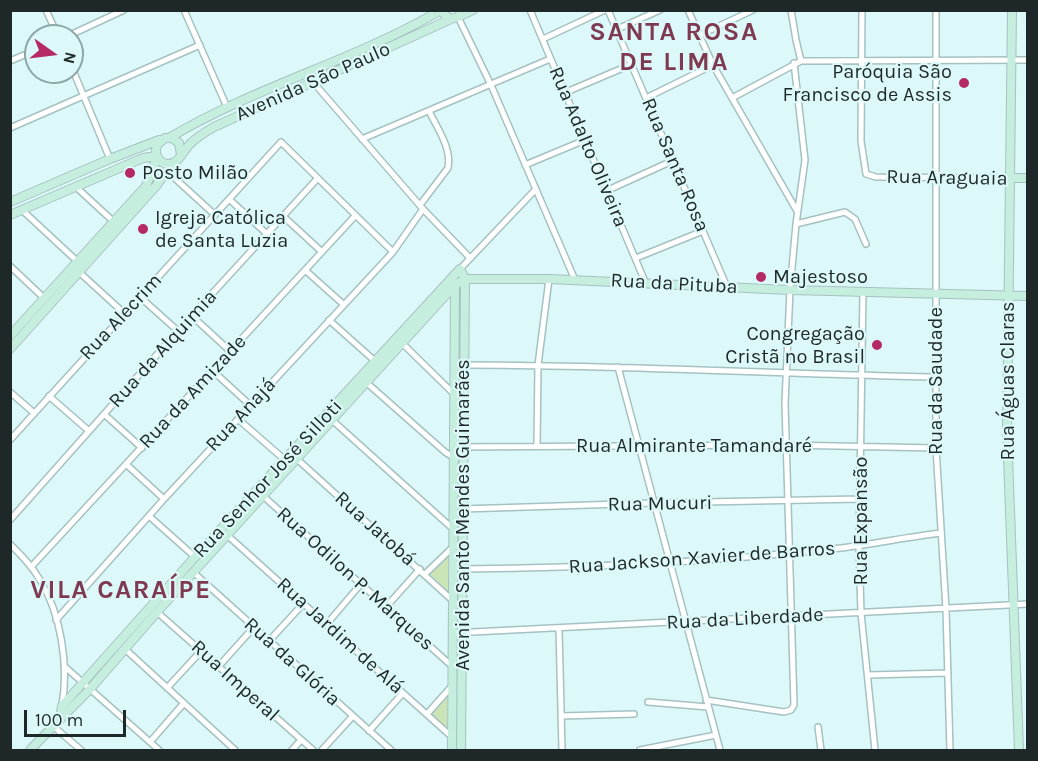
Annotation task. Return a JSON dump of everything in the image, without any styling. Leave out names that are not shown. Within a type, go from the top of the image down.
[{"type":"street","points":[[46,10],[52,24]]},
{"type":"street","points":[[84,29],[124,10]]},
{"type":"street","points":[[184,10],[227,107]]},
{"type":"street","name":"Avenida São Paulo","points":[[10,202],[110,159],[165,139],[227,107],[375,45],[442,10],[444,14],[458,16]]},
{"type":"street","name":"Avenida São Paulo","points":[[81,267],[168,172],[191,143],[214,127],[472,10]]},
{"type":"street","name":"Rua Adalto Oliveira","points":[[530,10],[646,284]]},
{"type":"street","points":[[543,39],[607,10]]},
{"type":"street","name":"Rua Santa Rosa","points":[[607,10],[727,287]]},
{"type":"street","points":[[615,30],[660,10]]},
{"type":"street","points":[[688,10],[713,65],[797,211]]},
{"type":"street","points":[[700,35],[753,10]]},
{"type":"street","points":[[791,10],[795,40],[801,61]]},
{"type":"street","points":[[862,10],[863,60]]},
{"type":"street","name":"Rua da Saudade","points":[[936,10],[936,448],[946,609],[950,750]]},
{"type":"street","name":"Rua Águas Claras","points":[[1012,10],[1007,431],[1019,750]]},
{"type":"street","points":[[458,16],[491,85],[575,280]]},
{"type":"street","points":[[10,128],[200,45]]},
{"type":"street","points":[[10,61],[24,55]]},
{"type":"street","points":[[362,139],[550,59]]},
{"type":"street","name":"Rua Araguaia","points":[[863,60],[861,141],[866,174],[872,177],[1028,178]]},
{"type":"street","points":[[732,98],[801,61],[1028,60]]},
{"type":"street","points":[[706,700],[784,712],[791,710],[794,705],[787,501],[786,374],[797,211],[805,160],[794,63]]},
{"type":"street","points":[[564,93],[630,65]]},
{"type":"street","points":[[646,98],[713,65]]},
{"type":"street","points":[[313,82],[422,207],[470,258]]},
{"type":"street","points":[[79,84],[110,159]]},
{"type":"street","name":"Rua Anajá","points":[[56,620],[250,405],[393,252],[448,168],[450,161],[445,142],[429,111]]},
{"type":"street","points":[[10,348],[81,267],[114,222],[146,186],[156,157],[155,149],[165,139],[179,143],[181,155]]},
{"type":"street","points":[[525,165],[585,140]]},
{"type":"street","name":"Rua Alecrim","points":[[10,440],[281,142],[317,179]]},
{"type":"street","points":[[10,215],[143,158],[156,157],[163,163],[173,163]]},
{"type":"street","points":[[606,191],[672,160]]},
{"type":"street","points":[[168,172],[214,215]]},
{"type":"street","points":[[317,179],[393,252]]},
{"type":"street","name":"Rua da Alquimia","points":[[10,520],[317,179]]},
{"type":"street","points":[[76,187],[114,222]]},
{"type":"street","points":[[465,279],[457,272],[536,189]]},
{"type":"street","points":[[229,199],[267,234]]},
{"type":"street","points":[[22,210],[81,267],[125,314]]},
{"type":"street","points":[[796,224],[845,212],[850,213],[866,244]]},
{"type":"street","points":[[283,216],[322,252]]},
{"type":"street","name":"Rua da Amizade","points":[[31,567],[356,216]]},
{"type":"street","points":[[636,258],[703,231]]},
{"type":"street","points":[[10,266],[45,299]]},
{"type":"street","points":[[11,334],[81,267]]},
{"type":"street","points":[[305,270],[343,304]]},
{"type":"street","name":"Avenida Santo Mendes Guimarães","points":[[452,750],[453,393],[457,272]]},
{"type":"street","name":"Rua Senhor José Silloti","points":[[62,706],[125,649],[227,535],[285,460],[457,272]]},
{"type":"street","name":"Rua da Pituba","points":[[465,279],[549,279],[790,290],[1028,296]]},
{"type":"street","name":"Avenida Santo Mendes Guimarães","points":[[461,750],[465,279]]},
{"type":"street","name":"Rua Senhor José Silloti","points":[[30,750],[60,720],[195,557],[297,459],[455,285],[465,279]]},
{"type":"street","points":[[537,446],[538,365],[549,279]]},
{"type":"street","name":"Rua Expansão","points":[[863,291],[859,546],[861,613],[875,750]]},
{"type":"street","points":[[140,297],[178,331]]},
{"type":"street","points":[[192,316],[230,351]]},
{"type":"street","points":[[329,320],[376,362]]},
{"type":"street","points":[[402,343],[453,393]]},
{"type":"street","points":[[464,365],[618,367],[935,377]]},
{"type":"street","points":[[618,367],[720,750]]},
{"type":"street","points":[[213,371],[250,405]]},
{"type":"street","points":[[367,383],[445,452],[453,457],[462,457]]},
{"type":"street","points":[[10,392],[34,413]]},
{"type":"street","points":[[49,396],[89,431]]},
{"type":"street","points":[[104,414],[142,448]]},
{"type":"street","points":[[238,419],[285,460]]},
{"type":"street","points":[[332,420],[452,528]]},
{"type":"street","name":"Rua Almirante Tamandaré","points":[[453,447],[786,445],[936,448]]},
{"type":"street","name":"Rua Jatobá","points":[[297,459],[452,600]]},
{"type":"street","points":[[127,465],[164,499]]},
{"type":"street","name":"Rua Odilon P. Marques","points":[[260,493],[453,667]]},
{"type":"street","name":"Rua Mucuri","points":[[462,509],[653,502],[859,499]]},
{"type":"street","points":[[149,516],[195,557]]},
{"type":"street","name":"Rua Jackson Xavier de Barros","points":[[461,569],[558,568],[789,553],[859,546],[941,533]]},
{"type":"street","name":"Rua Jardim de Alá","points":[[227,535],[452,737]]},
{"type":"street","points":[[10,544],[41,581],[56,620],[64,666],[64,694],[60,720]]},
{"type":"street","points":[[425,574],[452,548]]},
{"type":"street","points":[[386,606],[420,569]]},
{"type":"street","name":"Rua da Glória","points":[[193,572],[391,750]]},
{"type":"street","points":[[326,625],[360,585]]},
{"type":"street","points":[[269,641],[303,604]]},
{"type":"street","name":"Rua da Liberdade","points":[[453,633],[1028,604]]},
{"type":"street","name":"Rua Imperal","points":[[157,612],[312,750]]},
{"type":"street","points":[[219,666],[254,627]]},
{"type":"street","points":[[559,628],[562,750]]},
{"type":"street","points":[[125,649],[235,750]]},
{"type":"street","points":[[167,688],[202,650]]},
{"type":"street","points":[[64,666],[159,750]]},
{"type":"street","points":[[868,675],[948,673]]},
{"type":"street","points":[[427,714],[452,687]]},
{"type":"street","points":[[369,731],[403,693]]},
{"type":"street","points":[[648,702],[708,707]]},
{"type":"street","points":[[150,742],[184,703]]},
{"type":"street","points":[[561,716],[634,714]]},
{"type":"street","points":[[322,750],[352,717]]},
{"type":"street","points":[[54,727],[81,750]]},
{"type":"street","points":[[818,727],[821,750]]},
{"type":"street","points":[[640,750],[716,735]]},
{"type":"street","points":[[292,750],[301,740]]},
{"type":"green space","points":[[448,556],[449,593],[430,574]]},
{"type":"green space","points":[[448,697],[447,729],[430,714]]},
{"type":"place","name":"Paróquia São Francisco de Assis","points":[[964,83]]},
{"type":"place","name":"Posto Milão","points":[[130,173]]},
{"type":"place","name":"Igreja Católica de Santa Luzia","points":[[143,229]]},
{"type":"place","name":"Majestoso","points":[[761,277]]},
{"type":"place","name":"Congregação Cristã no Brasil","points":[[877,345]]},
{"type":"district","name":"SANTA ROSA DE LIMA","points":[[674,48]]},
{"type":"district","name":"VILA CARAÍPE","points":[[121,591]]}]
